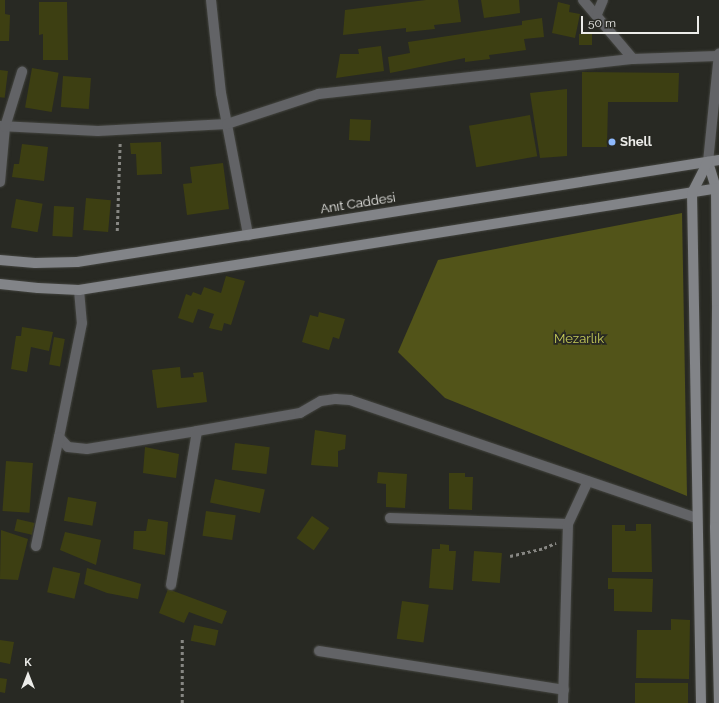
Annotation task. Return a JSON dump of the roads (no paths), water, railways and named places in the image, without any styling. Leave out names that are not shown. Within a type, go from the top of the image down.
[{"type":"main road","name":"Anıt Caddesi","points":[[0,260],[35,263],[77,262],[719,160]]},
{"type":"main road","points":[[708,162],[717,188],[717,528],[719,703]]},
{"type":"main road","points":[[701,703],[696,518],[692,192],[708,162]]},
{"type":"main road","points":[[0,284],[79,290],[717,188]]},
{"type":"street","points":[[211,0],[221,93],[248,235]]},
{"type":"street","points":[[583,0],[597,14],[633,59]]},
{"type":"street","points":[[597,14],[603,0]]},
{"type":"street","points":[[3,126],[98,131],[227,124],[319,94],[633,59],[718,55],[708,162]]},
{"type":"street","points":[[0,182],[3,126],[22,72]]},
{"type":"street","points":[[36,546],[82,323],[79,290]]},
{"type":"street","points":[[59,437],[68,447],[87,449],[300,413],[321,401],[336,399],[350,400],[696,518]]},
{"type":"street","points":[[171,585],[197,431]]},
{"type":"street","points":[[563,703],[568,524],[588,481]]},
{"type":"street","points":[[390,518],[568,524]]},
{"type":"street","points":[[319,651],[564,690]]},
{"type":"place","name":"Shell","points":[[612,142]]},
{"type":"park label","name":"Mezarlık","points":[[579,339]]}]
